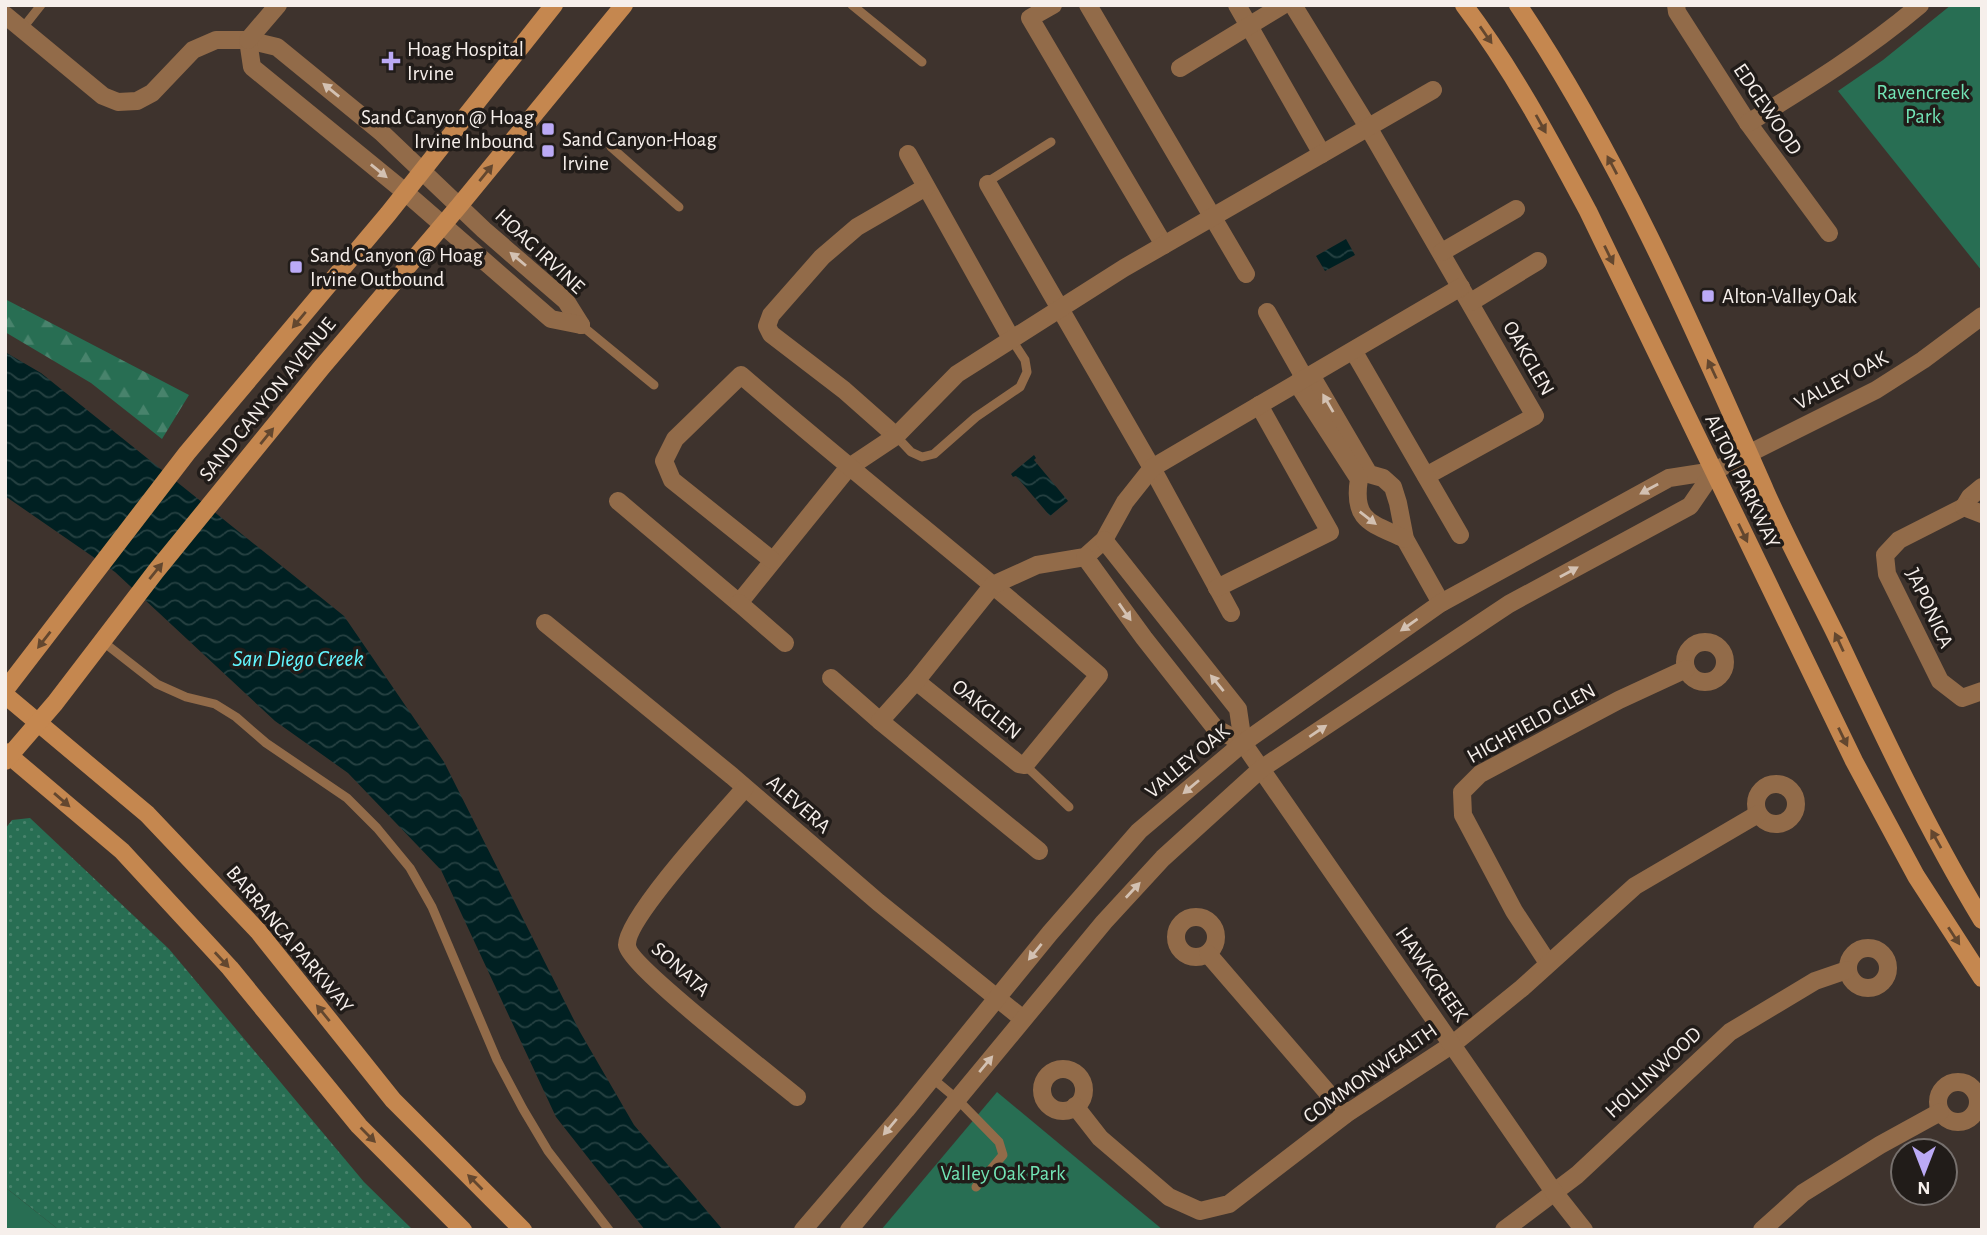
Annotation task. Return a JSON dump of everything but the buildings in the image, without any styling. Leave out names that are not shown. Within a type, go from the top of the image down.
[{"type":"main road","name":"SAND CANYON AVENUE","points":[[5,693],[187,453],[405,192],[554,5]]},
{"type":"main road","name":"SAND CANYON AVENUE","points":[[7,756],[37,724],[114,624],[331,356],[459,206],[624,5]]},
{"type":"main road","name":"ALTON PARKWAY","points":[[1464,5],[1506,65],[1542,124],[1588,211],[1854,761],[1936,908],[1982,978]]},
{"type":"main road","name":"ALTON PARKWAY","points":[[1517,5],[1585,114],[1619,178],[1912,793],[1982,920]]},
{"type":"main road","name":"BARRANCA PARKWAY","points":[[5,693],[37,724],[147,814],[258,931],[393,1100],[523,1230]]},
{"type":"main road","points":[[7,756],[122,851],[230,968],[359,1126],[463,1230]]},
{"type":"street","points":[[248,40],[278,5]]},
{"type":"street","points":[[1053,5],[1030,18],[1164,245]]},
{"type":"street","points":[[1088,5],[1246,274]]},
{"type":"street","points":[[1237,5],[1322,154]]},
{"type":"street","points":[[1180,68],[1283,5]]},
{"type":"street","name":"OAKGLEN","points":[[1293,5],[1442,252],[1535,416],[1426,476]]},
{"type":"street","name":"EDGEWOOD","points":[[1676,5],[1677,12],[1748,123],[1829,233]]},
{"type":"street","points":[[1748,123],[1846,61],[1920,5]]},
{"type":"street","name":"HOAG IRVINE","points":[[5,15],[103,96],[118,102],[137,101],[152,93],[193,50],[216,40],[248,40],[277,47],[381,132],[566,301],[581,325]]},
{"type":"street","name":"HOAG IRVINE","points":[[248,40],[252,67],[405,192],[551,318],[581,325]]},
{"type":"street","points":[[739,603],[848,468],[896,436],[957,374],[1164,245],[1433,90]]},
{"type":"street","points":[[908,154],[1013,340]]},
{"type":"street","points":[[988,184],[1152,468],[1231,613]]},
{"type":"street","points":[[896,436],[844,390],[771,334],[767,326],[771,316],[822,257],[857,226],[926,187]]},
{"type":"street","points":[[1442,252],[1516,209]]},
{"type":"street","points":[[880,721],[916,681],[993,585],[1037,565],[1086,557],[1104,540],[1125,502],[1152,468],[1354,352],[1538,261]]},
{"type":"street","points":[[1267,312],[1364,477]]},
{"type":"street","name":"VALLEY OAK","points":[[803,1230],[1050,933],[1139,831],[1243,743],[1441,603],[1670,478],[1714,471],[1876,390],[1923,360],[1982,316]]},
{"type":"street","points":[[1354,352],[1460,535]]},
{"type":"street","name":"OAKGLEN","points":[[772,560],[672,480],[664,461],[675,439],[741,375],[848,468],[1099,675],[1025,765],[1019,764],[916,681]]},
{"type":"street","points":[[1217,588],[1330,532],[1259,405]]},
{"type":"street","points":[[849,1230],[1104,922],[1163,858],[1261,769],[1509,604],[1690,506],[1714,471]]},
{"type":"street","points":[[1364,477],[1356,493],[1358,510],[1366,519],[1405,539]]},
{"type":"street","points":[[1364,477],[1383,478],[1393,488],[1405,539],[1441,603]]},
{"type":"street","points":[[1982,487],[1964,507],[1982,514]]},
{"type":"street","points":[[618,501],[785,643]]},
{"type":"street","name":"JAPONICA","points":[[1964,507],[1899,540],[1885,555],[1887,575],[1940,681],[1962,698],[1982,691]]},
{"type":"street","points":[[1104,540],[1238,709],[1243,743]]},
{"type":"street","points":[[1086,557],[1144,638],[1214,728],[1243,743]]},
{"type":"street","points":[[1144,638],[1168,622]]},
{"type":"street","name":"ALEVERA","points":[[545,623],[1023,1020]]},
{"type":"street","name":"HIGHFIELD GLEN","points":[[1548,962],[1514,911],[1462,815],[1462,792],[1480,774],[1619,700],[1686,669]]},
{"type":"street","points":[[831,678],[1039,851]]},
{"type":"street","name":"HAWKCREEK","points":[[1243,743],[1553,1192],[1584,1230]]},
{"type":"street","name":"SONATA","points":[[745,788],[646,907],[629,934],[627,946],[630,954],[656,980],[797,1097]]},
{"type":"street","name":"COMMONWEALTH","points":[[1075,1107],[1100,1138],[1169,1196],[1199,1211],[1229,1204],[1346,1114],[1453,1044],[1522,988],[1635,887],[1758,814]]},
{"type":"street","points":[[1208,954],[1346,1114]]},
{"type":"street","name":"HOLLINWOOD","points":[[1504,1230],[1577,1175],[1730,1032],[1815,981],[1847,970]]},
{"type":"street","points":[[1762,1230],[1803,1193],[1880,1145],[1940,1112]]},
{"type":"lane","points":[[22,29],[41,5]]},
{"type":"lane","points":[[852,5],[922,62]]},
{"type":"lane","points":[[988,184],[992,178],[1051,142]]},
{"type":"lane","points":[[611,147],[679,207]]},
{"type":"lane","points":[[581,325],[654,385]]},
{"type":"lane","points":[[896,436],[911,452],[922,457],[934,454],[976,417],[1020,387],[1027,372],[1025,360],[1013,340]]},
{"type":"lane","points":[[101,641],[157,684],[215,704],[236,717],[266,743],[347,798],[377,828],[410,868],[432,907],[496,1060],[523,1109],[548,1151],[609,1230]]},
{"type":"lane","points":[[1025,765],[1069,807]]},
{"type":"lane","points":[[932,1078],[957,1099],[1003,1149],[1003,1155],[976,1187]]},
{"type":"green space","name":"Ravencreek Park","points":[[1951,5],[1982,5],[1982,271],[1838,91],[1883,60]]},
{"type":"green space","points":[[5,299],[189,395],[162,439],[91,383],[5,332]]},
{"type":"green space","points":[[30,818],[169,949],[364,1182],[413,1230],[59,1230],[5,1187],[5,829],[12,820]]},
{"type":"green space","name":"Valley Oak Park","points":[[997,1092],[1163,1230],[881,1230]]},
{"type":"green space","points":[[5,1187],[59,1230],[5,1230]]},
{"type":"water","points":[[1346,239],[1355,255],[1325,271],[1316,256]]},
{"type":"water","name":"San Diego Creek","points":[[5,352],[41,373],[344,616],[444,762],[580,1032],[634,1125],[723,1230],[645,1230],[556,1117],[441,870],[348,773],[275,721],[115,572],[5,496]]},
{"type":"water","points":[[1034,455],[1034,460],[1068,501],[1050,516],[1016,476],[1011,474]]},
{"type":"place","name":"Hoag Hospital Irvine","points":[[391,61]]},
{"type":"place","name":"Sand Canyon @ Hoag Irvine Inbound","points":[[548,129]]},
{"type":"place","name":"Sand Canyon-Hoag Irvine","points":[[548,151]]},
{"type":"place","name":"Sand Canyon @ Hoag Irvine Outbound","points":[[296,267]]},
{"type":"place","name":"Alton-Valley Oak","points":[[1708,296]]}]
